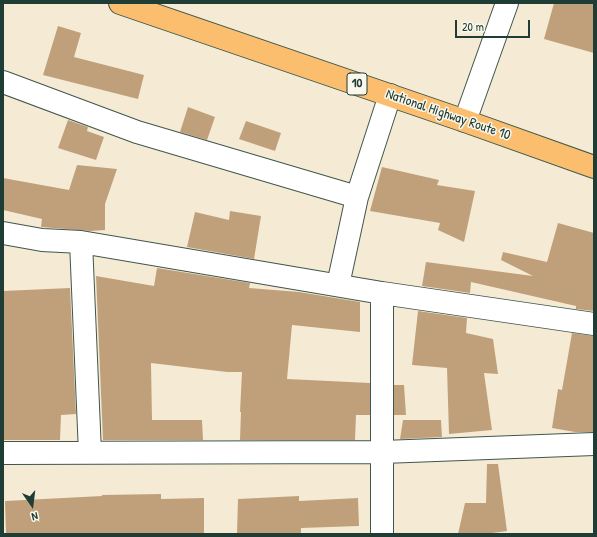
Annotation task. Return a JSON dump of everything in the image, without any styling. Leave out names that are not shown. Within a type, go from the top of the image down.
[{"type":"highway","name":"National Highway Route 10","points":[[120,3],[464,120],[594,167]]},
{"type":"street","points":[[464,120],[507,3]]},
{"type":"street","points":[[3,82],[137,132],[357,197]]},
{"type":"street","points":[[338,285],[357,197],[390,95]]},
{"type":"street","points":[[3,233],[42,240],[81,242],[382,293],[594,324]]},
{"type":"street","points":[[81,242],[90,453]]},
{"type":"street","points":[[382,293],[382,534]]},
{"type":"street","points":[[3,453],[383,452],[594,444]]},
{"type":"building","points":[[554,3],[594,3],[594,53],[544,39]]},
{"type":"building","points":[[58,26],[81,33],[74,57],[144,75],[138,99],[43,75]]},
{"type":"building","points":[[188,107],[215,117],[207,140],[180,132]]},
{"type":"building","points":[[68,120],[88,127],[87,131],[104,137],[96,160],[58,148]]},
{"type":"building","points":[[246,121],[281,133],[275,151],[239,139]]},
{"type":"building","points":[[77,165],[117,169],[105,204],[105,230],[90,231],[41,227],[42,219],[3,210],[3,178],[69,190]]},
{"type":"building","points":[[382,167],[439,180],[437,185],[475,191],[464,242],[438,230],[440,223],[370,211]]},
{"type":"building","points":[[230,211],[261,216],[254,259],[187,247],[195,212],[229,220]]},
{"type":"building","points":[[558,223],[594,233],[594,311],[576,309],[576,306],[471,282],[470,293],[422,286],[426,262],[533,276],[501,260],[503,252],[547,262]]},
{"type":"building","points":[[157,268],[250,283],[249,288],[299,292],[360,302],[360,332],[292,325],[287,379],[370,383],[370,415],[356,415],[355,440],[240,440],[242,372],[227,372],[151,363],[152,420],[202,420],[203,440],[103,440],[96,276],[154,286]]},
{"type":"building","points":[[70,288],[76,414],[61,415],[60,440],[3,440],[3,291]]},
{"type":"building","points":[[418,311],[467,318],[466,333],[493,339],[498,374],[484,373],[492,430],[449,434],[447,368],[412,365]]},
{"type":"building","points":[[572,333],[594,336],[594,432],[575,432],[552,428],[558,389],[562,390]]},
{"type":"building","points":[[394,385],[404,385],[406,415],[394,415]]},
{"type":"building","points":[[403,420],[441,420],[442,437],[400,439]]},
{"type":"building","points":[[487,464],[498,464],[507,531],[485,534],[458,534],[465,503],[486,503]]},
{"type":"building","points":[[161,494],[161,499],[204,498],[204,533],[6,534],[5,501],[102,495]]},
{"type":"building","points":[[299,496],[299,501],[358,498],[359,526],[301,528],[301,534],[237,533],[238,499]]}]
